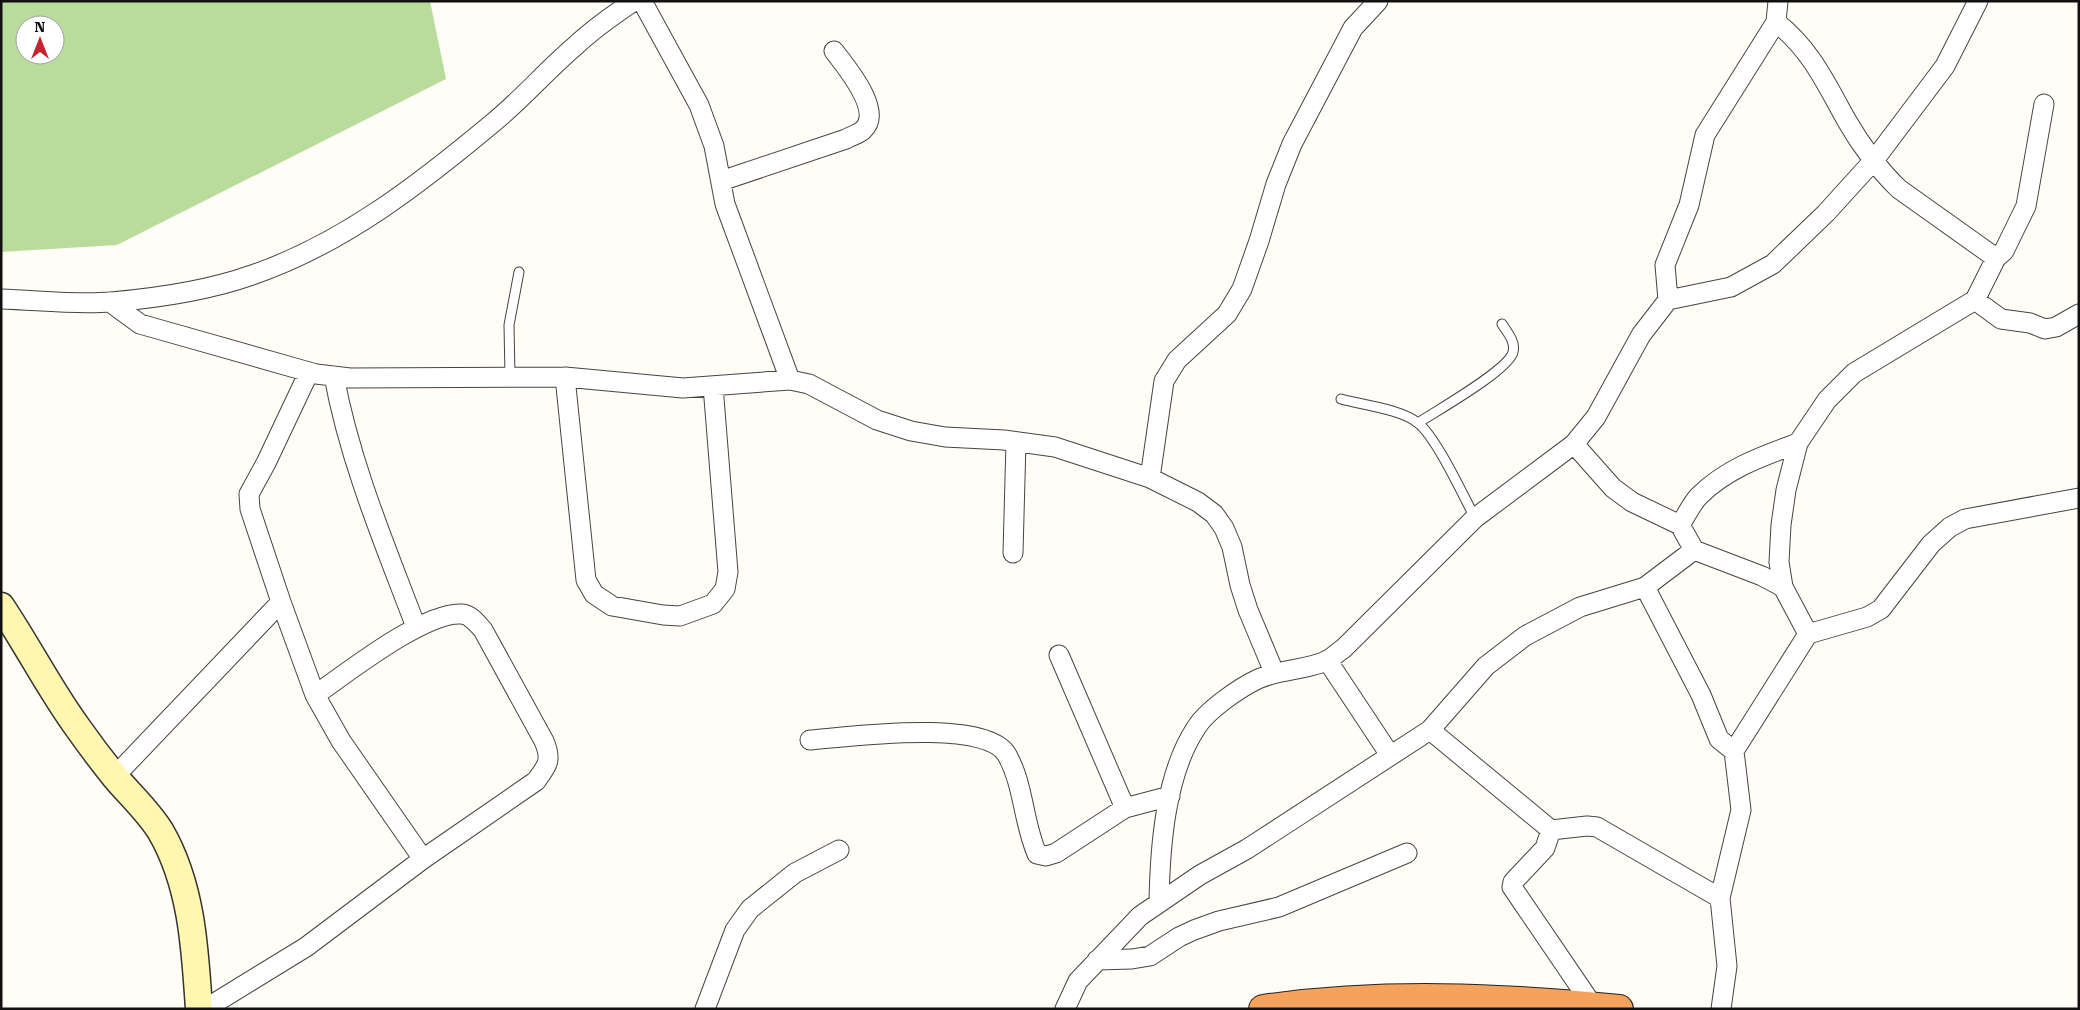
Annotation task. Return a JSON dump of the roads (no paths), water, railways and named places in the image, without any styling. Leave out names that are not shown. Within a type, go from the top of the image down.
[{"type":"highway","points":[[1263,1009],[1326,1001],[1432,998],[1528,1000],[1606,1008]]},
{"type":"street","points":[[1,299],[110,302],[170,295],[252,275],[304,253],[340,235],[386,206],[495,121],[573,47],[634,1]]},
{"type":"street","points":[[642,1],[700,105],[714,146],[725,204],[790,380]]},
{"type":"street","points":[[1150,478],[1164,381],[1169,370],[1177,360],[1227,314],[1242,289],[1259,242],[1276,184],[1292,144],[1353,28],[1378,1]]},
{"type":"street","points":[[1668,300],[1665,265],[1689,205],[1705,135],[1776,22],[1778,1]]},
{"type":"street","points":[[1159,902],[1160,869],[1170,796],[1184,748],[1196,727],[1210,711],[1256,680],[1274,672],[1327,660],[1343,649],[1475,518],[1574,444],[1596,417],[1641,335],[1668,300],[1732,287],[1773,264],[1826,213],[1875,160],[1945,66],[1978,1]]},
{"type":"street","points":[[1776,22],[1804,48],[1849,124],[1887,177],[1898,189],[1996,258]]},
{"type":"street","points":[[721,181],[846,139],[864,129],[869,119],[869,108],[864,94],[834,51]]},
{"type":"street","points":[[1808,634],[1783,587],[1780,562],[1781,525],[1786,490],[1798,443],[1827,400],[1854,373],[1975,300],[1996,258],[2004,251],[2026,206],[2044,104]]},
{"type":"street","points":[[1975,300],[2001,319],[2030,323],[2045,329],[2056,327],[2079,314]]},
{"type":"street","points":[[110,302],[140,324],[309,372],[350,378],[565,377],[683,388],[790,380],[809,384],[877,420],[911,431],[945,437],[1016,442],[1055,448],[1150,478],[1198,502],[1214,514],[1224,528],[1232,547],[1240,585],[1248,610],[1274,672]]},
{"type":"street","points":[[309,372],[248,500],[281,602],[315,695],[341,741],[423,859]]},
{"type":"street","points":[[334,376],[341,412],[360,476],[416,627]]},
{"type":"street","points":[[565,377],[586,580],[594,594],[612,606],[663,615],[680,616],[713,604],[725,589],[728,572],[712,386]]},
{"type":"street","points":[[1013,553],[1016,442]]},
{"type":"street","points":[[1680,525],[1698,496],[1728,473],[1756,458],[1798,443]]},
{"type":"street","points":[[1574,444],[1613,488],[1632,502],[1680,525],[1694,550],[1762,576],[1783,587]]},
{"type":"street","points":[[1721,1009],[1727,966],[1720,898],[1741,810],[1734,751],[1808,634],[1867,617],[1881,609],[1931,544],[1950,527],[1964,519],[2079,498]]},
{"type":"street","points":[[1065,1009],[1078,981],[1140,916],[1159,902],[1200,876],[1247,850],[1430,730],[1486,666],[1525,636],[1580,607],[1645,587],[1694,550]]},
{"type":"street","points":[[1645,587],[1701,695],[1719,739],[1734,751]]},
{"type":"street","points":[[114,776],[281,602]]},
{"type":"street","points":[[1,606],[77,727],[114,776],[161,832],[175,864],[186,897],[195,941],[199,1009]]},
{"type":"street","points":[[205,1009],[306,947],[423,859],[536,781],[546,767],[549,754],[483,630],[474,620],[464,614],[448,615],[416,627],[315,695]]},
{"type":"street","points":[[1059,655],[1125,808]]},
{"type":"street","points":[[1327,660],[1390,755]]},
{"type":"street","points":[[1430,730],[1551,830],[1587,826],[1597,827],[1720,898]]},
{"type":"street","points":[[810,740],[919,732],[949,733],[977,738],[995,744],[1006,753],[1015,772],[1033,845],[1037,854],[1046,856],[1056,853],[1125,808],[1170,796]]},
{"type":"street","points":[[1551,830],[1545,848],[1512,882],[1512,887],[1606,1008]]},
{"type":"street","points":[[705,1009],[735,930],[750,909],[795,873],[838,850]]},
{"type":"street","points":[[1097,960],[1132,959],[1150,956],[1179,937],[1194,930],[1279,907],[1407,853]]},
{"type":"lane","points":[[510,376],[509,325],[519,272]]},
{"type":"lane","points":[[1418,423],[1495,373],[1508,362],[1513,352],[1513,343],[1502,324]]},
{"type":"lane","points":[[1341,399],[1397,413],[1418,423],[1432,439],[1475,518]]}]
